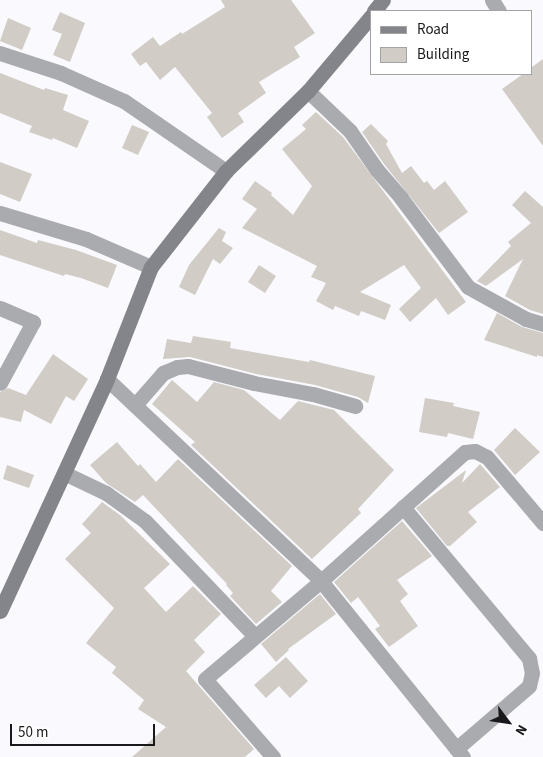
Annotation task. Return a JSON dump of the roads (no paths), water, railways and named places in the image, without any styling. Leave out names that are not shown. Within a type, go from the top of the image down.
[{"type":"main road","points":[[375,10],[383,0]]},
{"type":"main road","points":[[0,611],[107,379],[151,267],[226,171],[308,90],[370,17]]},
{"type":"street","points":[[0,53],[61,72],[124,101],[226,171]]},
{"type":"street","points":[[308,90],[350,131],[377,170],[401,198],[468,287],[526,319],[543,324]]},
{"type":"street","points":[[0,213],[86,239],[151,267]]},
{"type":"street","points":[[0,308],[33,322],[0,383]]},
{"type":"street","points":[[135,406],[163,373],[177,367],[188,366],[254,383],[313,394],[355,406]]},
{"type":"street","points":[[107,379],[321,581],[459,753],[529,686],[532,673],[529,658],[403,508]]},
{"type":"street","points":[[274,757],[205,678],[321,581],[465,452],[475,451],[487,457],[543,523]]},
{"type":"street","points":[[64,473],[106,493],[145,521],[255,636]]}]
